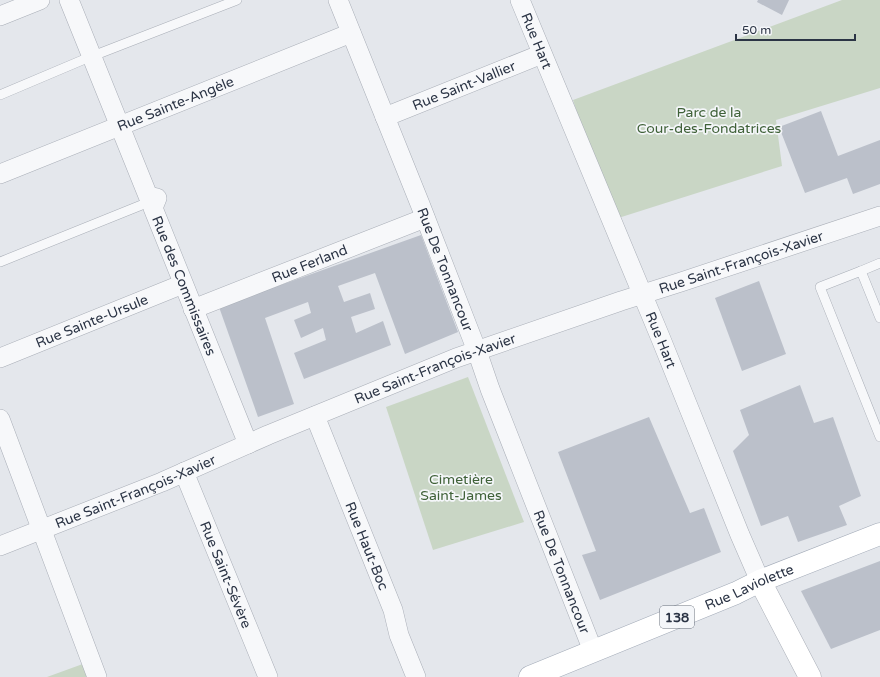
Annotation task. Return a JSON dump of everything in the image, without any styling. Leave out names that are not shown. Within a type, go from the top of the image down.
[{"type":"main road","name":"Rue Laviolette","points":[[530,677],[736,593],[760,581],[880,534]]},
{"type":"main road","name":"Rue Hart","points":[[760,581],[810,677]]},
{"type":"street","points":[[0,16],[40,0]]},
{"type":"street","name":"Rue des Commissaires","points":[[69,0],[148,196],[157,198],[152,208],[248,444]]},
{"type":"street","name":"Rue De Tonnancour","points":[[338,0],[385,116],[490,389],[594,651]]},
{"type":"street","name":"Rue Hart","points":[[520,0],[760,581]]},
{"type":"street","name":"Rue Sainte-Angèle","points":[[0,174],[351,33]]},
{"type":"street","name":"Rue Saint-Vallier","points":[[385,116],[542,54]]},
{"type":"street","name":"Rue Saint-François-Xavier","points":[[0,546],[184,472],[456,358],[642,294],[880,216]]},
{"type":"street","name":"Rue Ferland","points":[[193,309],[425,218]]},
{"type":"street","name":"Rue Sainte-Ursule","points":[[0,358],[183,284]]},
{"type":"street","name":"Rue Haut-Boc","points":[[315,416],[393,610],[399,636],[416,677]]},
{"type":"street","points":[[0,419],[97,677]]},
{"type":"street","name":"Rue Saint-Sévère","points":[[184,472],[268,677]]},
{"type":"lane","points":[[0,95],[237,0]]},
{"type":"lane","points":[[0,262],[157,198]]},
{"type":"lane","points":[[880,263],[820,287],[880,437]]},
{"type":"lane","points":[[861,271],[880,318]]},
{"type":"green space","name":"Parc de la Cour-des-Fondatrices","points":[[842,0],[880,0],[880,88],[776,120],[782,166],[612,220],[573,100]]},
{"type":"green space","name":"Cimetière Saint-James","points":[[468,377],[524,522],[433,550],[386,407]]},
{"type":"green space","points":[[91,661],[97,677],[47,677]]},
{"type":"building","points":[[758,0],[789,0],[782,15],[757,2]]},
{"type":"building","points":[[821,111],[838,156],[880,140],[880,184],[853,194],[847,178],[805,193],[779,127]]},
{"type":"building","points":[[421,235],[458,332],[405,354],[375,273],[338,286],[344,302],[370,293],[375,309],[351,317],[356,333],[383,321],[391,345],[304,379],[294,353],[326,340],[323,328],[301,338],[294,320],[311,313],[308,302],[265,318],[294,404],[258,417],[219,307]]},
{"type":"building","points":[[759,281],[786,354],[742,371],[715,298]]},
{"type":"building","points":[[800,385],[814,423],[833,417],[861,496],[839,506],[847,525],[798,542],[788,516],[761,526],[733,451],[749,435],[740,410]]},
{"type":"building","points":[[649,417],[690,513],[704,508],[721,552],[600,600],[582,555],[596,551],[558,452]]},
{"type":"building","points":[[880,561],[880,630],[831,649],[801,591]]}]
